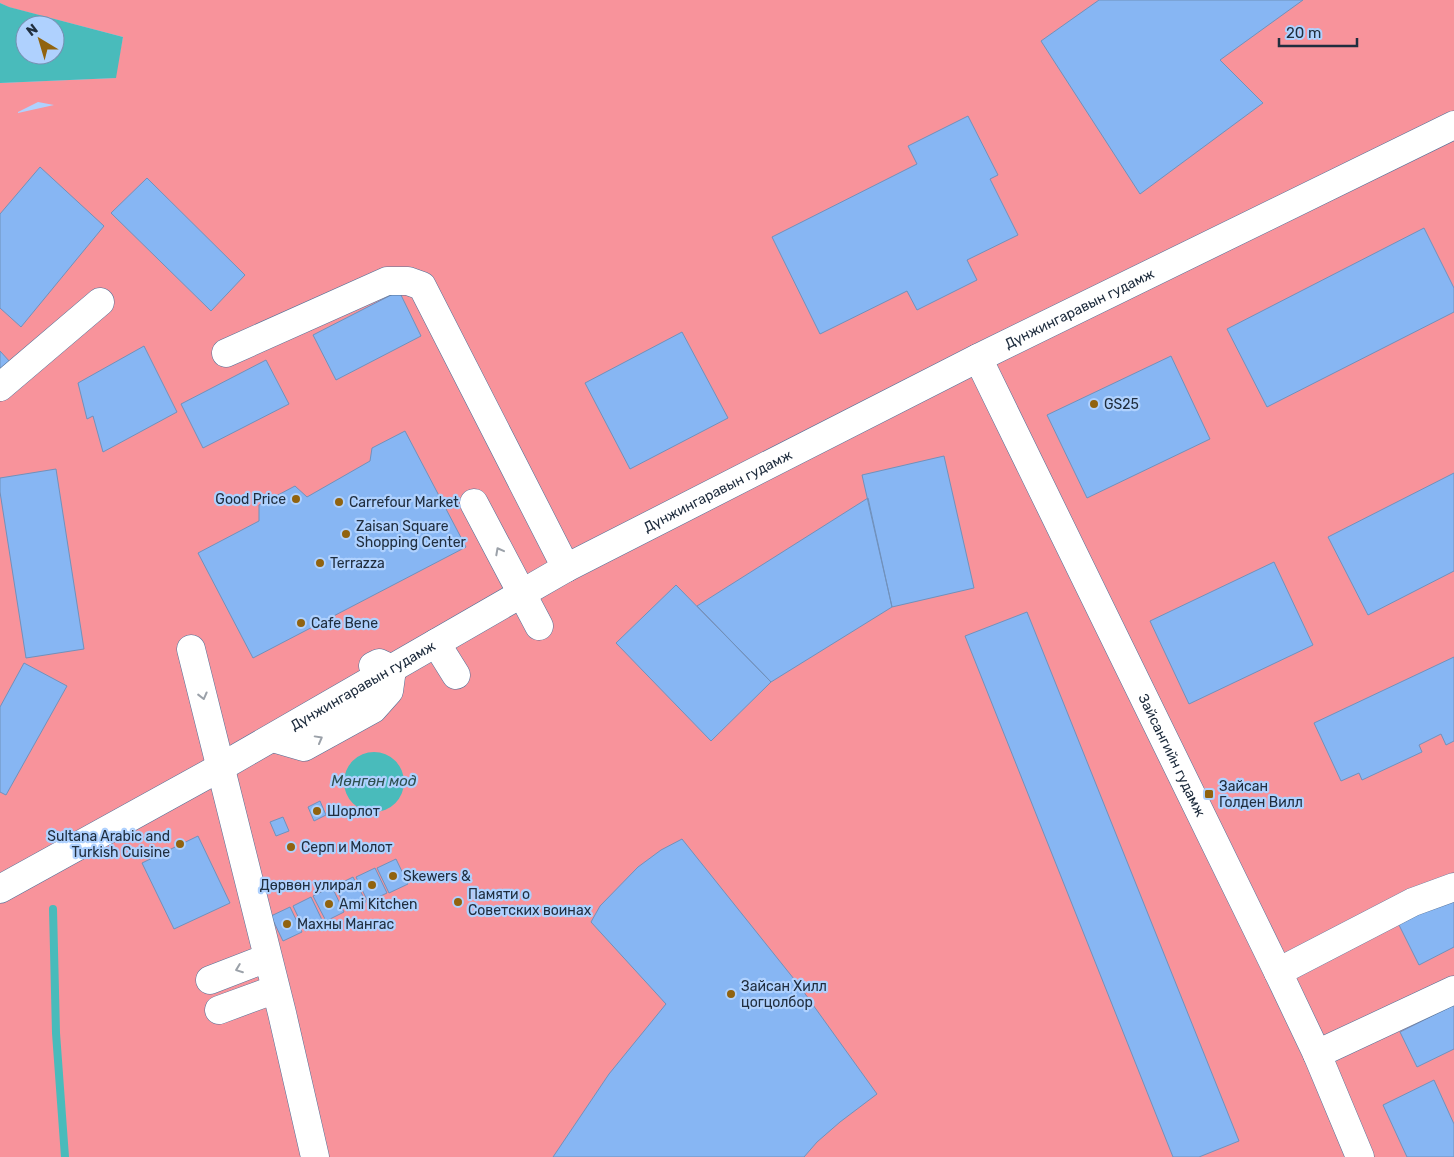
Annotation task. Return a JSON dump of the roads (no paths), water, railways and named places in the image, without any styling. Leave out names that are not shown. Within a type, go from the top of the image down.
[{"type":"main road","name":"Дүнжингаравын гудамж","points":[[7,885],[273,738],[566,568],[978,358],[1454,125]]},
{"type":"main road","points":[[226,353],[387,281],[408,281],[422,286],[566,568]]},
{"type":"main road","points":[[0,387],[100,302]]},
{"type":"main road","name":"Зайсангийн гудамж","points":[[978,358],[1278,972],[1317,1054],[1360,1157]]},
{"type":"main road","points":[[474,503],[539,626]]},
{"type":"main road","points":[[436,643],[456,675]]},
{"type":"main road","points":[[191,649],[228,763],[267,958],[315,1157]]},
{"type":"main road","points":[[228,763],[262,728],[379,663],[392,669]]},
{"type":"main road","points":[[1278,972],[1413,902],[1454,887]]},
{"type":"main road","points":[[210,980],[267,958]]},
{"type":"main road","points":[[219,1010],[276,989]]},
{"type":"main road","points":[[1317,1054],[1454,990]]},
{"type":"water","points":[[0,3],[39,15],[15,15],[15,65],[65,65],[65,22],[123,37],[116,78],[0,83]]},
{"type":"water","name":"Мөнгөн мод","points":[[368,752],[380,752],[396,760],[402,770],[404,782],[402,794],[396,804],[380,812],[368,812],[352,804],[344,788],[344,776],[352,760]]},
{"type":"waterway","points":[[53,909],[56,1033],[65,1157]]},
{"type":"place","name":"GS25","points":[[1094,404]]},
{"type":"place","name":"Good Price","points":[[296,499]]},
{"type":"place","name":"Carrefour Market","points":[[339,502]]},
{"type":"place","name":"Zaisan Square Shopping Center","points":[[346,534]]},
{"type":"place","name":"Terrazza","points":[[320,563]]},
{"type":"place","name":"Cafe Bene","points":[[301,623]]},
{"type":"place","name":"Зайсан Голден Вилл","points":[[1209,794]]},
{"type":"place","name":"Шорлот","points":[[317,811]]},
{"type":"place","name":"Sultana Arabic and Turkish Cuisine","points":[[180,844]]},
{"type":"place","name":"Серп и Молот","points":[[291,847]]},
{"type":"place","name":"Skewers &","points":[[393,876]]},
{"type":"place","name":"Дөрвөн улирал","points":[[372,885]]},
{"type":"place","name":"Памяти о Советских воинах","points":[[458,902]]},
{"type":"place","name":"Ami Kitchen","points":[[329,904]]},
{"type":"place","name":"Махны Мангас","points":[[287,924]]},
{"type":"place","name":"Зайсан Хилл цогцолбор","points":[[731,994]]}]
